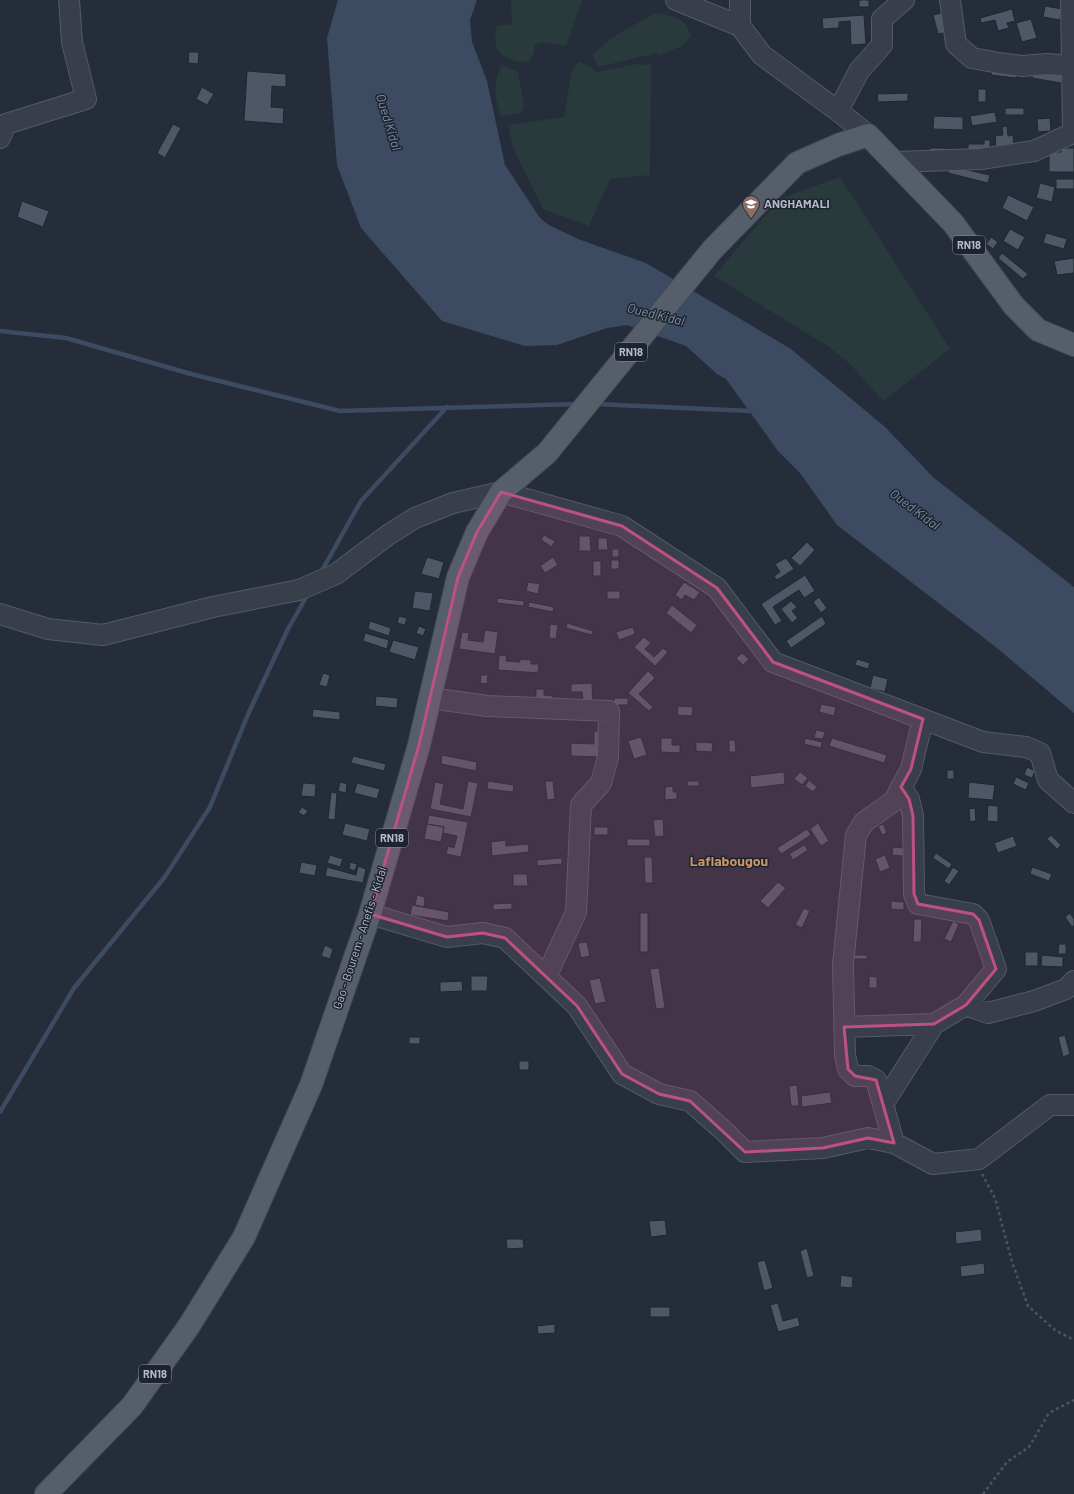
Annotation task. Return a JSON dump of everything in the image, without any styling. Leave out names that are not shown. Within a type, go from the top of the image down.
[{"type":"main road","name":"RN18","points":[[868,136],[953,223],[1014,306],[1038,330],[1074,345]]},
{"type":"main road","name":"Gao - Bourem - Anefis - Kidal","points":[[46,1494],[132,1406],[189,1326],[244,1237],[311,1085],[370,914],[419,745],[458,577],[477,532],[501,492],[547,453],[712,250],[797,163],[838,145],[868,136]]},
{"type":"street","points":[[0,138],[6,124],[86,99],[72,42],[69,0]]},
{"type":"street","points":[[676,0],[740,26],[762,55],[838,111],[868,136]]},
{"type":"street","points":[[740,0],[740,26]]},
{"type":"street","points":[[838,111],[859,71],[882,45],[882,18],[904,0]]},
{"type":"street","points":[[950,0],[956,44],[972,58],[1022,66],[1048,64],[1072,66]]},
{"type":"street","points":[[894,162],[981,158],[1034,151],[1073,133],[1071,0]]},
{"type":"street","points":[[0,614],[48,629],[103,635],[213,607],[298,590],[336,574],[388,534],[415,518],[453,503],[501,492],[622,526],[717,588],[773,662],[983,742],[1026,748],[1040,753],[1048,780],[1074,803]]},
{"type":"street","points":[[430,698],[486,706],[609,711],[608,757],[601,783],[580,805],[576,912],[546,977]]},
{"type":"street","points":[[894,1143],[876,1080],[868,1076],[855,1076],[848,1069],[845,1055],[843,964],[856,835],[864,822],[894,801],[911,769],[923,719]]},
{"type":"street","points":[[883,1104],[934,1024],[966,1005],[996,969],[979,920],[973,914],[918,904],[914,894],[913,816],[909,799],[901,787]]},
{"type":"street","points":[[370,914],[447,937],[483,933],[505,938],[577,1006],[622,1074],[660,1094],[690,1101],[745,1152],[823,1148],[868,1138],[894,1143],[933,1164],[979,1159],[1050,1105],[1074,1105]]},
{"type":"street","points":[[966,1005],[988,1013],[1034,1002],[1066,989],[1074,981]]},
{"type":"street","points":[[844,1027],[934,1024]]},
{"type":"path","points":[[979,1159],[982,1173],[995,1198],[1012,1262],[1028,1306],[1055,1330],[1074,1340]]},
{"type":"path","points":[[982,1494],[1006,1462],[1028,1447],[1049,1413],[1074,1400]]},
{"type":"highlighted area","points":[[501,492],[622,526],[717,588],[773,662],[923,719],[911,769],[901,787],[909,799],[913,816],[914,894],[918,904],[973,914],[979,920],[996,969],[966,1005],[934,1024],[844,1027],[848,1069],[855,1076],[876,1080],[894,1143],[868,1138],[823,1148],[745,1152],[690,1101],[659,1094],[622,1074],[577,1006],[505,938],[483,933],[447,937],[370,914],[419,745],[458,577],[477,532]]},
{"type":"shaded area","points":[[511,0],[582,0],[566,46],[544,42],[535,44],[534,53],[529,62],[512,60],[501,54],[497,49],[495,35],[497,26],[512,24]]},
{"type":"shaded area","points":[[656,13],[678,18],[686,25],[691,36],[684,45],[660,55],[656,53],[598,67],[592,54],[619,33]]},
{"type":"shaded area","points":[[579,62],[588,65],[597,72],[637,64],[651,65],[650,175],[610,179],[589,226],[543,209],[513,148],[508,125],[564,117],[572,70]]},
{"type":"shaded area","points":[[503,65],[518,72],[524,104],[521,113],[501,116],[497,104],[496,83],[497,76]]},
{"type":"shaded area","points":[[840,177],[950,349],[883,401],[849,363],[829,347],[714,276],[779,199]]},
{"type":"water","name":"Oued Kidal","points":[[338,0],[477,0],[470,20],[472,42],[487,81],[505,165],[540,218],[549,225],[578,239],[646,263],[791,349],[884,426],[934,478],[1074,587],[1074,713],[997,648],[837,525],[800,473],[778,451],[726,379],[717,374],[686,346],[627,325],[607,328],[557,345],[525,346],[442,321],[361,228],[337,165],[327,38]]},
{"type":"building","points":[[859,0],[869,0],[869,7],[859,7]]},
{"type":"building","points":[[1045,6],[1062,9],[1060,20],[1043,17]]},
{"type":"building","points":[[1012,9],[1015,21],[1007,23],[1009,28],[998,31],[995,20],[981,23],[980,18]]},
{"type":"building","points":[[945,12],[950,32],[938,34],[933,15]]},
{"type":"building","points":[[864,15],[866,44],[851,45],[850,21],[839,22],[839,28],[823,29],[822,18]]},
{"type":"building","points":[[1031,19],[1037,38],[1022,42],[1016,23]]},
{"type":"building","points":[[189,52],[199,52],[198,64],[188,63]]},
{"type":"building","points":[[1034,67],[1063,73],[1061,83],[1032,78]]},
{"type":"building","points":[[992,69],[1017,72],[1016,78],[991,75]]},
{"type":"building","points":[[247,71],[286,74],[286,87],[272,86],[271,107],[284,108],[283,124],[244,121]]},
{"type":"building","points":[[202,87],[214,94],[207,105],[196,99]]},
{"type":"building","points":[[978,89],[986,89],[986,102],[978,102]]},
{"type":"building","points":[[908,93],[908,101],[878,102],[877,94]]},
{"type":"building","points":[[1005,108],[1024,108],[1024,115],[1005,115]]},
{"type":"building","points":[[995,112],[997,122],[972,126],[970,116]]},
{"type":"building","points":[[934,116],[963,117],[963,130],[933,129]]},
{"type":"building","points":[[1050,118],[1051,131],[1038,132],[1037,119]]},
{"type":"building","points":[[173,124],[181,128],[165,158],[157,153]]},
{"type":"building","points":[[1007,126],[1008,136],[1013,135],[1014,147],[996,149],[995,136],[1003,135],[1002,127]]},
{"type":"building","points":[[984,140],[990,140],[990,152],[968,152],[968,144],[984,144]]},
{"type":"building","points":[[930,148],[946,148],[946,152],[930,152]]},
{"type":"building","points":[[1061,148],[1074,148],[1074,172],[1049,172],[1049,152],[1061,152]]},
{"type":"building","points":[[950,166],[990,175],[988,183],[948,173]]},
{"type":"building","points":[[1056,179],[1074,179],[1074,189],[1056,189]]},
{"type":"building","points":[[1040,183],[1055,187],[1052,202],[1036,198]]},
{"type":"building","points":[[1008,195],[1034,207],[1027,221],[1002,208]]},
{"type":"building","points":[[22,201],[49,211],[43,227],[17,217]]},
{"type":"building","points":[[1010,229],[1025,237],[1018,250],[1003,241]]},
{"type":"building","points":[[1046,233],[1067,239],[1064,249],[1043,243]]},
{"type":"building","points":[[991,237],[998,242],[993,249],[986,244]]},
{"type":"building","points":[[1002,253],[1028,274],[1023,279],[998,258]]},
{"type":"building","points":[[1074,258],[1074,273],[1057,275],[1054,261]]},
{"type":"building","points":[[544,535],[555,541],[552,547],[541,540]]},
{"type":"building","points":[[579,536],[590,536],[591,551],[579,551]]},
{"type":"building","points":[[598,538],[607,538],[608,550],[598,550]]},
{"type":"building","points":[[807,542],[815,550],[800,566],[791,558]]},
{"type":"building","points":[[612,549],[619,549],[619,557],[612,557]]},
{"type":"building","points":[[427,557],[444,562],[439,579],[421,574]]},
{"type":"building","points":[[553,557],[558,565],[545,573],[540,566]]},
{"type":"building","points":[[786,558],[794,569],[777,580],[774,576],[780,572],[775,564]]},
{"type":"building","points":[[611,560],[619,560],[619,569],[611,569]]},
{"type":"building","points":[[593,561],[601,561],[601,576],[593,576]]},
{"type":"building","points":[[805,575],[815,591],[804,598],[799,590],[773,607],[782,621],[775,625],[761,604]]},
{"type":"building","points":[[528,582],[540,584],[538,594],[526,591]]},
{"type":"building","points":[[684,582],[700,592],[694,600],[685,595],[682,600],[675,595]]},
{"type":"building","points":[[415,591],[433,593],[430,611],[412,608]]},
{"type":"building","points":[[607,591],[620,591],[620,599],[607,599]]},
{"type":"building","points":[[819,597],[827,608],[821,613],[813,602]]},
{"type":"building","points":[[497,598],[524,601],[524,606],[497,603]]},
{"type":"building","points":[[791,601],[797,607],[792,611],[798,618],[792,623],[781,609]]},
{"type":"building","points":[[529,602],[554,607],[553,612],[528,607]]},
{"type":"building","points":[[672,605],[697,625],[691,633],[666,613]]},
{"type":"building","points":[[399,616],[407,618],[405,625],[397,623]]},
{"type":"building","points":[[822,616],[826,624],[791,648],[786,641]]},
{"type":"building","points":[[370,621],[391,628],[389,636],[368,629]]},
{"type":"building","points":[[567,623],[593,631],[592,635],[566,628]]},
{"type":"building","points":[[550,624],[558,625],[556,639],[549,638]]},
{"type":"building","points":[[419,626],[426,629],[423,636],[416,633]]},
{"type":"building","points":[[633,627],[635,634],[619,640],[616,632]]},
{"type":"building","points":[[485,630],[498,632],[495,654],[459,649],[462,632],[469,633],[468,640],[483,642]]},
{"type":"building","points":[[365,633],[389,640],[387,649],[363,641]]},
{"type":"building","points":[[644,637],[651,643],[645,649],[654,657],[663,648],[668,652],[655,666],[634,647]]},
{"type":"building","points":[[393,640],[419,647],[415,660],[389,652]]},
{"type":"building","points":[[742,653],[749,659],[743,665],[736,658]]},
{"type":"building","points":[[499,655],[507,656],[506,661],[520,662],[520,659],[531,660],[531,664],[539,664],[538,673],[498,670]]},
{"type":"building","points":[[857,659],[870,663],[868,669],[855,665]]},
{"type":"building","points":[[648,671],[655,678],[639,694],[653,707],[649,711],[628,693]]},
{"type":"building","points":[[323,673],[330,675],[327,687],[319,685]]},
{"type":"building","points":[[481,675],[488,675],[487,684],[480,683]]},
{"type":"building","points":[[873,675],[888,679],[885,692],[870,688]]},
{"type":"building","points":[[592,683],[593,709],[574,709],[574,699],[583,699],[582,692],[571,692],[571,684]]},
{"type":"building","points":[[536,689],[544,689],[544,695],[553,696],[553,703],[523,698],[536,698]]},
{"type":"building","points":[[376,696],[398,698],[397,708],[375,706]]},
{"type":"building","points":[[614,698],[628,698],[628,705],[614,705]]},
{"type":"building","points":[[821,704],[836,707],[834,716],[819,712]]},
{"type":"building","points":[[678,706],[693,707],[692,716],[677,715]]},
{"type":"building","points":[[313,709],[340,712],[340,720],[312,717]]},
{"type":"building","points":[[816,730],[825,732],[823,739],[814,738]]},
{"type":"building","points":[[594,731],[603,732],[602,757],[571,756],[571,743],[594,744]]},
{"type":"building","points":[[641,737],[647,755],[634,759],[628,741]]},
{"type":"building","points":[[661,738],[672,738],[672,745],[680,745],[680,753],[661,752]]},
{"type":"building","points":[[805,738],[822,742],[821,748],[804,744]]},
{"type":"building","points":[[832,738],[887,755],[884,763],[829,746]]},
{"type":"building","points":[[729,740],[735,740],[736,752],[729,752]]},
{"type":"building","points":[[696,742],[713,743],[712,752],[696,751]]},
{"type":"building","points":[[442,755],[477,762],[476,771],[441,764]]},
{"type":"building","points":[[353,756],[386,764],[384,771],[351,763]]},
{"type":"building","points":[[1027,767],[1035,771],[1032,778],[1024,775]]},
{"type":"building","points":[[947,770],[954,770],[954,779],[947,779]]},
{"type":"building","points":[[784,772],[785,784],[751,788],[750,776]]},
{"type":"building","points":[[800,772],[808,778],[802,785],[794,779]]},
{"type":"building","points":[[1016,777],[1029,783],[1026,790],[1013,784]]},
{"type":"building","points":[[809,780],[817,787],[813,792],[805,786]]},
{"type":"building","points":[[468,781],[478,783],[471,817],[430,809],[435,782],[444,784],[440,804],[463,809]]},
{"type":"building","points":[[488,781],[514,785],[513,792],[487,789]]},
{"type":"building","points":[[545,781],[553,781],[555,799],[547,800]]},
{"type":"building","points":[[687,781],[699,781],[699,786],[687,786]]},
{"type":"building","points":[[340,782],[347,784],[346,793],[338,791]]},
{"type":"building","points":[[969,782],[995,785],[993,800],[968,798]]},
{"type":"building","points":[[303,783],[316,784],[315,797],[301,796]]},
{"type":"building","points":[[357,783],[380,789],[377,799],[354,793]]},
{"type":"building","points":[[673,786],[673,792],[677,792],[677,799],[665,800],[665,787]]},
{"type":"building","points":[[331,792],[337,793],[335,820],[328,819]]},
{"type":"building","points":[[988,805],[998,806],[998,822],[987,821]]},
{"type":"building","points":[[302,807],[308,811],[304,816],[298,812]]},
{"type":"building","points":[[975,808],[976,821],[970,822],[969,809]]},
{"type":"building","points":[[429,815],[468,822],[461,857],[446,854],[448,846],[454,848],[457,836],[443,833],[444,827],[427,824]]},
{"type":"building","points":[[663,819],[664,836],[655,837],[653,820]]},
{"type":"building","points":[[345,823],[370,829],[367,841],[342,835]]},
{"type":"building","points":[[818,823],[829,841],[821,846],[810,829]]},
{"type":"building","points":[[427,824],[444,827],[441,842],[424,839]]},
{"type":"building","points":[[883,824],[887,833],[882,835],[878,826]]},
{"type":"building","points":[[594,827],[608,827],[608,835],[594,835]]},
{"type":"building","points":[[807,829],[811,835],[781,854],[777,848]]},
{"type":"building","points":[[1051,835],[1061,845],[1057,849],[1047,839]]},
{"type":"building","points":[[1013,836],[1017,846],[998,853],[994,843]]},
{"type":"building","points":[[627,839],[650,839],[650,846],[627,846]]},
{"type":"building","points":[[506,840],[506,846],[528,844],[529,852],[492,856],[491,842]]},
{"type":"building","points":[[804,845],[808,850],[793,860],[789,854]]},
{"type":"building","points":[[893,847],[904,848],[903,856],[892,855]]},
{"type":"building","points":[[936,853],[952,864],[949,869],[933,858]]},
{"type":"building","points":[[330,855],[343,859],[340,867],[327,863]]},
{"type":"building","points":[[885,855],[890,868],[880,872],[875,859]]},
{"type":"building","points":[[644,857],[652,857],[653,883],[645,883]]},
{"type":"building","points":[[562,858],[562,864],[537,866],[537,860]]},
{"type":"building","points":[[301,862],[317,865],[315,876],[299,873]]},
{"type":"building","points":[[350,862],[357,864],[355,871],[349,869]]},
{"type":"building","points":[[358,866],[366,869],[363,883],[325,876],[327,867],[356,875]]},
{"type":"building","points":[[953,867],[959,871],[949,885],[944,881]]},
{"type":"building","points":[[1032,867],[1052,874],[1049,881],[1030,874]]},
{"type":"building","points":[[513,874],[527,874],[528,886],[513,886]]},
{"type":"building","points":[[778,882],[786,888],[768,908],[760,901]]},
{"type":"building","points":[[417,895],[425,897],[424,907],[415,905]]},
{"type":"building","points":[[891,901],[904,902],[904,910],[891,909]]},
{"type":"building","points":[[512,903],[512,909],[493,910],[493,904]]},
{"type":"building","points":[[412,905],[449,912],[448,921],[410,915]]},
{"type":"building","points":[[804,908],[810,911],[802,928],[795,925]]},
{"type":"building","points":[[640,913],[648,913],[648,952],[640,952]]},
{"type":"building","points":[[1070,913],[1074,919],[1074,926],[1072,927],[1065,917]]},
{"type":"building","points":[[914,919],[922,919],[921,942],[913,942]]},
{"type":"building","points":[[953,921],[959,924],[951,942],[944,939]]},
{"type":"building","points":[[587,942],[590,956],[581,958],[578,943]]},
{"type":"building","points":[[1059,944],[1066,944],[1066,954],[1058,954]]},
{"type":"building","points":[[325,945],[333,949],[330,959],[321,956]]},
{"type":"building","points":[[1025,952],[1038,952],[1038,966],[1025,966]]},
{"type":"building","points":[[853,955],[867,955],[867,959],[853,959]]},
{"type":"building","points":[[1042,955],[1063,957],[1063,967],[1041,966]]},
{"type":"building","points":[[659,968],[665,1008],[656,1009],[650,969]]},
{"type":"building","points":[[471,976],[488,976],[487,991],[471,991]]},
{"type":"building","points":[[869,976],[877,977],[877,988],[869,988]]},
{"type":"building","points":[[600,978],[606,1002],[595,1004],[589,980]]},
{"type":"building","points":[[462,981],[463,991],[440,992],[440,982]]},
{"type":"building","points":[[1065,1035],[1070,1054],[1063,1057],[1058,1037]]},
{"type":"building","points":[[409,1037],[420,1037],[420,1044],[409,1044]]},
{"type":"building","points":[[519,1061],[529,1061],[529,1070],[519,1070]]},
{"type":"building","points":[[797,1085],[799,1106],[791,1106],[789,1086]]},
{"type":"building","points":[[830,1092],[832,1103],[802,1107],[801,1096]]},
{"type":"building","points":[[665,1220],[667,1235],[651,1237],[649,1221]]},
{"type":"building","points":[[981,1229],[982,1241],[956,1244],[955,1232]]},
{"type":"building","points":[[506,1239],[523,1239],[524,1248],[507,1249]]},
{"type":"building","points":[[807,1248],[814,1276],[807,1278],[800,1251]]},
{"type":"building","points":[[765,1260],[773,1288],[764,1291],[757,1262]]},
{"type":"building","points":[[984,1263],[985,1274],[961,1277],[960,1266]]},
{"type":"building","points":[[841,1275],[853,1277],[852,1288],[840,1287]]},
{"type":"building","points":[[778,1303],[783,1321],[798,1317],[800,1326],[778,1332],[770,1305]]},
{"type":"building","points":[[650,1307],[670,1307],[670,1317],[650,1317]]},
{"type":"building","points":[[555,1324],[555,1333],[538,1334],[537,1326]]},
{"type":"waterway","points":[[0,331],[66,338],[191,374],[340,411],[578,404]]},
{"type":"waterway","points":[[596,404],[750,411]]},
{"type":"waterway","points":[[320,574],[361,501],[447,407]]},
{"type":"waterway","points":[[0,1112],[74,988],[164,878],[210,807],[249,712],[288,629],[308,594]]},
{"type":"place","name":"ANGHAMALI","points":[[751,219]]},
{"type":"district","name":"Lafiabougou","points":[[729,861]]}]
